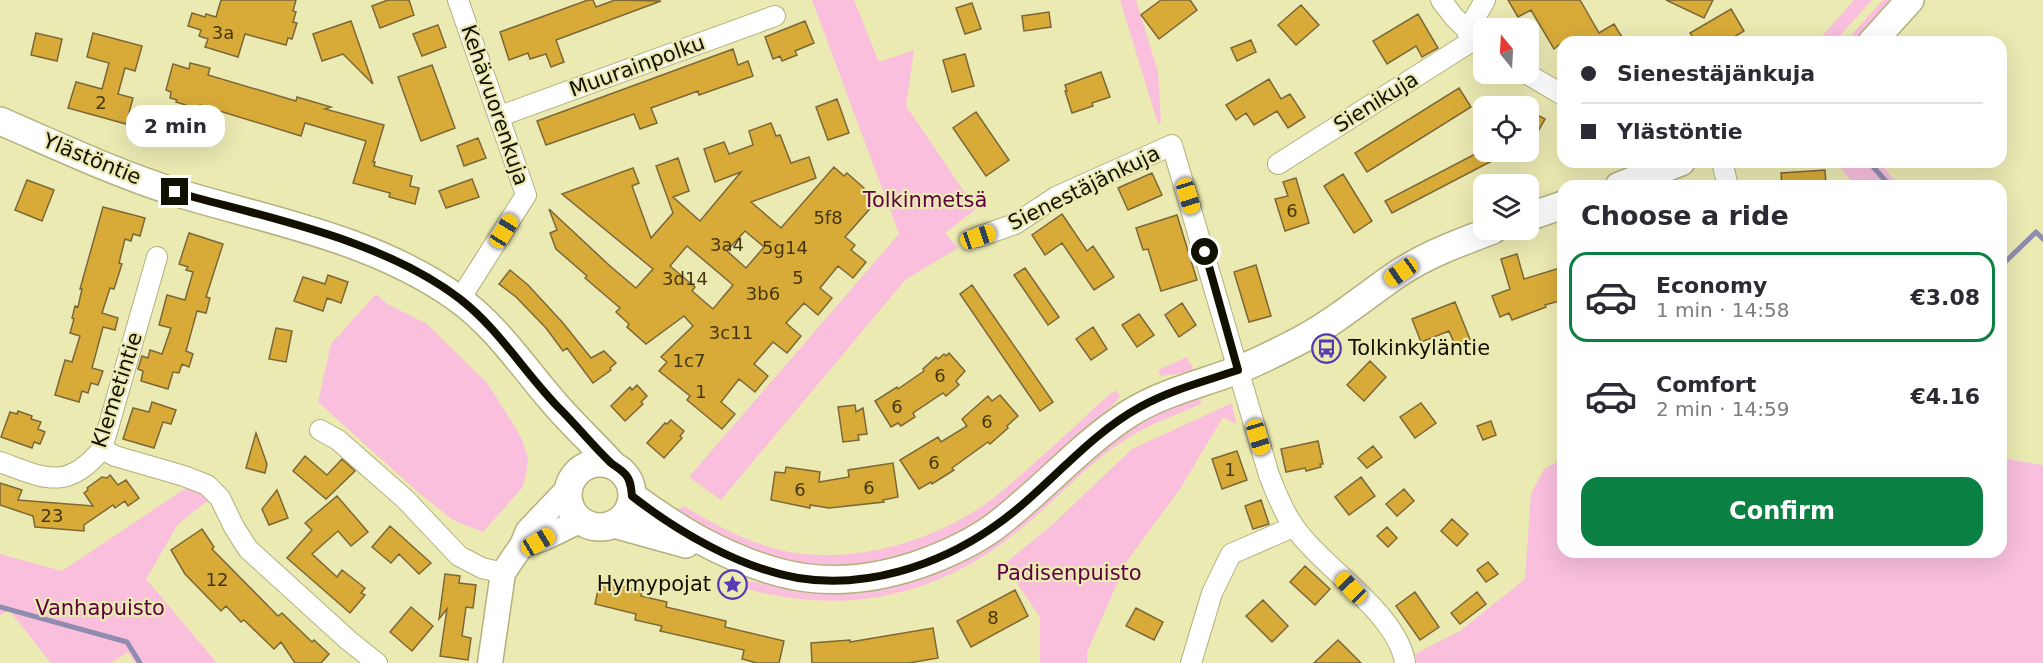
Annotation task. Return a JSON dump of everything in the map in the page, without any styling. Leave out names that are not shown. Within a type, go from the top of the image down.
[{"type":"main road","points":[[1877,36],[1910,0]]},
{"type":"main road","name":"Ylästöntie","points":[[0,122],[175,192],[328,235],[378,253],[427,278],[460,299],[489,326],[551,400],[612,464]]},
{"type":"main road","points":[[1629,180],[1646,169]]},
{"type":"main road","points":[[1539,213],[1557,207]]},
{"type":"main road","points":[[614,524],[628,512],[632,496],[631,485],[626,476],[612,464],[593,463],[572,481],[570,509],[580,521],[595,527],[614,524],[798,578],[864,579],[898,572],[933,560],[992,528],[1103,431],[1140,407],[1238,370],[1316,332],[1401,272],[1473,237]]},
{"type":"main road","name":"Ylästöntie","points":[[551,400],[570,443],[572,481]]},
{"type":"main road","points":[[632,496],[659,517],[731,557]]},
{"type":"street","name":"Kehävuorenkuja","points":[[458,0],[526,195],[460,299]]},
{"type":"street","points":[[1441,0],[1473,37]]},
{"type":"street","points":[[1480,18],[1485,0]]},
{"type":"street","name":"Muurainpolku","points":[[500,116],[775,16]]},
{"type":"street","name":"Sienikuja","points":[[1278,164],[1473,40]]},
{"type":"street","points":[[1539,81],[1557,92]]},
{"type":"street","name":"Sienestäjänkuja","points":[[978,237],[1015,224],[1056,197],[1172,145],[1238,370]]},
{"type":"street","name":"Klemetintie","points":[[0,462],[47,478],[61,478],[73,474],[93,461],[102,449],[157,257]]},
{"type":"street","points":[[1238,370],[1269,476],[1293,527],[1378,613],[1395,637],[1405,663]]},
{"type":"street","points":[[320,430],[338,440],[405,499],[459,556],[482,568],[503,573]]},
{"type":"street","points":[[102,449],[114,456],[207,485],[220,498],[248,549],[348,640],[377,663]]},
{"type":"street","points":[[490,663],[503,573],[522,545],[528,531],[572,481]]},
{"type":"street","points":[[522,545],[538,542],[557,530],[580,521]]},
{"type":"street","points":[[1191,663],[1212,593],[1231,554],[1293,527]]},
{"type":"green space","name":"Tolkinmetsä","points":[[812,0],[854,0],[879,62],[914,50],[906,106],[976,209],[945,233],[958,248],[905,280],[721,500],[689,477],[899,234]]},
{"type":"green space","points":[[1120,0],[1136,0],[1158,72],[1161,122],[1158,124]]},
{"type":"green space","points":[[1854,0],[1872,0],[1839,36],[1822,36]]},
{"type":"green space","points":[[1883,0],[1894,0],[1862,36],[1850,36]]},
{"type":"green space","points":[[1842,168],[1885,168],[1894,180],[1850,180]]},
{"type":"green space","points":[[376,294],[387,304],[427,324],[488,384],[521,437],[528,458],[522,488],[483,532],[453,520],[419,493],[318,402],[331,344]]},
{"type":"green space","points":[[1187,357],[1194,371],[1161,376],[1158,370]]},
{"type":"green space","points":[[1116,390],[1120,397],[1098,420],[1004,506],[943,543],[869,567],[807,568],[754,555],[673,510],[685,507],[745,538],[795,553],[826,555],[858,553],[890,547],[920,538],[977,510],[1001,492]]},
{"type":"green space","points":[[1200,395],[1199,405],[1145,428],[1113,448],[1017,532],[986,555],[954,573],[921,586],[887,595],[852,600],[817,600],[780,596],[743,588],[745,581],[820,590],[903,580],[1074,468],[1138,421]]},
{"type":"green space","name":"Padisenpuisto","points":[[1232,403],[1236,424],[1223,417],[1180,489],[1127,561],[1087,652],[1087,663],[1040,663],[1040,617],[1004,564],[1052,525],[1132,449]]},
{"type":"green space","points":[[2007,459],[2043,465],[2043,663],[1416,663],[1415,654],[1460,631],[1525,579],[1531,494],[1544,469],[1557,462],[1557,558],[2007,558]]},
{"type":"green space","name":"Vanhapuisto","points":[[186,488],[203,493],[210,499],[178,524],[146,579],[217,663],[135,663],[128,652],[111,663],[51,663],[9,610],[0,615],[0,554],[62,571]]},
{"type":"building","points":[[221,0],[296,0],[293,22],[297,23],[292,39],[288,38],[286,45],[245,34],[238,57],[205,47],[208,39],[199,36],[201,30],[188,26],[192,13],[205,17],[206,14],[216,17]]},
{"type":"building","points":[[388,0],[409,0],[414,15],[380,28],[372,6]]},
{"type":"building","points":[[593,0],[596,7],[615,0],[661,1],[556,40],[564,62],[551,67],[546,54],[530,59],[528,53],[509,60],[500,32]]},
{"type":"building","points":[[1161,0],[1190,0],[1197,10],[1159,39],[1141,15]]},
{"type":"building","points":[[1508,0],[1580,0],[1599,33],[1614,24],[1621,36],[1557,36],[1557,47],[1554,49],[1539,24],[1539,18],[1536,18],[1531,10],[1518,17]]},
{"type":"building","points":[[1666,0],[1713,0],[1704,18]]},
{"type":"building","points":[[972,3],[981,29],[965,34],[956,8]]},
{"type":"building","points":[[1301,5],[1319,25],[1296,45],[1278,25]]},
{"type":"building","points":[[1731,9],[1744,31],[1736,36],[1692,36],[1690,33]]},
{"type":"building","points":[[1049,12],[1051,27],[1024,31],[1022,16]]},
{"type":"building","points":[[1418,14],[1438,48],[1422,57],[1416,46],[1387,64],[1373,41]]},
{"type":"building","points":[[351,21],[373,84],[343,54],[322,61],[313,34]]},
{"type":"building","points":[[805,21],[814,43],[795,51],[797,55],[782,61],[780,56],[773,59],[765,37]]},
{"type":"building","points":[[438,25],[446,47],[422,56],[413,34]]},
{"type":"building","points":[[36,33],[62,39],[57,61],[31,55]]},
{"type":"building","points":[[93,33],[142,46],[135,71],[125,68],[118,94],[133,98],[126,124],[68,108],[76,82],[102,89],[109,63],[87,57]]},
{"type":"building","points":[[1251,40],[1256,52],[1237,61],[1231,48]]},
{"type":"building","points":[[733,49],[738,65],[748,61],[753,76],[699,95],[698,91],[651,108],[657,123],[640,129],[634,114],[546,145],[537,121]]},
{"type":"building","points":[[965,54],[974,86],[952,92],[943,60]]},
{"type":"building","points":[[190,63],[210,68],[208,75],[296,101],[297,97],[331,107],[325,109],[384,125],[373,162],[375,162],[374,166],[412,176],[410,186],[419,188],[415,204],[389,197],[390,193],[353,183],[366,141],[305,123],[301,136],[200,105],[195,121],[182,118],[186,105],[170,98],[171,92],[166,90],[173,64],[189,69]]},
{"type":"building","points":[[432,65],[455,128],[421,141],[398,77]]},
{"type":"building","points":[[1101,72],[1110,97],[1072,113],[1065,85]]},
{"type":"building","points":[[1269,79],[1281,99],[1290,94],[1305,117],[1288,128],[1277,111],[1254,125],[1246,113],[1236,120],[1226,105]]},
{"type":"building","points":[[1459,88],[1471,107],[1367,172],[1355,153]]},
{"type":"building","points":[[837,99],[849,133],[828,140],[816,107]]},
{"type":"building","points":[[976,112],[1009,160],[986,176],[953,128]]},
{"type":"building","points":[[1539,116],[1545,119],[1539,130]]},
{"type":"building","points":[[771,123],[776,136],[780,135],[791,163],[809,157],[816,178],[751,202],[781,228],[834,167],[844,176],[847,173],[864,188],[861,191],[875,203],[845,237],[855,245],[851,250],[866,262],[853,278],[838,266],[820,288],[832,298],[818,315],[804,303],[786,323],[801,336],[787,353],[773,342],[754,364],[768,376],[755,392],[739,379],[721,402],[735,414],[722,429],[687,400],[690,396],[659,371],[667,362],[661,357],[693,326],[684,316],[646,344],[627,327],[629,324],[616,312],[620,308],[556,249],[550,233],[557,230],[549,209],[636,288],[653,269],[562,194],[633,168],[639,183],[632,186],[651,238],[673,213],[656,166],[678,158],[689,191],[673,197],[700,221],[741,172],[715,182],[704,149],[724,142],[729,154],[753,145],[749,131]],"holes":[[[745,231],[764,247],[746,268],[727,251]],[[687,246],[733,285],[713,309],[692,291],[695,287],[670,266]]]},
{"type":"building","points":[[478,138],[486,158],[464,166],[457,146]]},
{"type":"building","points":[[1473,155],[1473,162],[1490,162],[1392,213],[1385,201]]},
{"type":"building","points":[[1825,170],[1826,180],[1782,180],[1781,173]]},
{"type":"building","points":[[1152,173],[1162,195],[1128,210],[1118,188]]},
{"type":"building","points":[[1343,174],[1372,221],[1354,233],[1324,186]]},
{"type":"building","points":[[1296,178],[1309,223],[1285,231],[1275,199],[1288,196],[1283,182]]},
{"type":"building","points":[[472,179],[479,197],[446,208],[439,191]]},
{"type":"building","points":[[27,180],[54,190],[42,221],[15,210]]},
{"type":"building","points":[[103,207],[145,218],[140,236],[133,234],[131,241],[125,239],[119,263],[122,264],[114,289],[110,288],[102,313],[118,318],[115,330],[103,327],[92,368],[103,371],[98,385],[91,383],[88,393],[82,391],[79,402],[55,395],[65,360],[72,362],[80,336],[70,333],[74,319],[72,318],[75,306],[78,307],[82,289],[80,289]]},
{"type":"building","points":[[1062,214],[1087,251],[1093,246],[1114,277],[1094,290],[1062,243],[1045,255],[1032,235]]},
{"type":"building","points":[[1177,215],[1197,280],[1161,291],[1148,249],[1143,250],[1136,228]]},
{"type":"building","points":[[189,233],[223,244],[206,297],[210,298],[206,313],[197,311],[186,351],[193,354],[189,367],[182,364],[179,373],[173,372],[168,389],[141,381],[143,371],[138,369],[142,356],[148,358],[150,350],[162,354],[171,328],[159,325],[167,295],[185,300],[193,272],[186,270],[188,267],[179,264]]},
{"type":"building","points":[[1517,254],[1524,279],[1557,269],[1557,302],[1512,320],[1509,313],[1500,317],[1492,296],[1510,289],[1501,259]]},
{"type":"building","points":[[1256,265],[1271,316],[1249,322],[1234,272]]},
{"type":"building","points":[[1025,268],[1059,317],[1048,325],[1014,275]]},
{"type":"building","points":[[510,270],[528,285],[563,323],[591,358],[604,351],[616,363],[610,368],[611,370],[593,383],[567,348],[563,351],[546,328],[516,297],[499,284]]},
{"type":"building","points":[[328,275],[348,282],[341,303],[327,298],[323,311],[294,301],[303,277],[325,284]]},
{"type":"building","points":[[972,285],[1053,402],[1040,411],[960,294]]},
{"type":"building","points":[[1455,302],[1470,339],[1455,345],[1449,331],[1421,342],[1412,319]]},
{"type":"building","points":[[1182,303],[1196,325],[1179,337],[1165,315]]},
{"type":"building","points":[[1139,314],[1154,335],[1137,347],[1122,325]]},
{"type":"building","points":[[1093,327],[1107,349],[1091,360],[1076,339]]},
{"type":"building","points":[[276,328],[292,331],[286,362],[269,359]]},
{"type":"building","points":[[949,353],[965,371],[956,381],[959,385],[946,396],[943,393],[913,413],[915,417],[901,426],[898,423],[891,427],[875,401],[924,371],[923,369],[936,357],[938,359]]},
{"type":"building","points":[[1370,361],[1386,377],[1364,401],[1347,385]]},
{"type":"building","points":[[637,385],[647,396],[641,402],[643,404],[625,421],[611,406],[630,387],[632,390]]},
{"type":"building","points":[[1000,395],[1018,416],[1007,426],[1008,428],[990,444],[988,442],[952,468],[954,470],[932,484],[931,482],[919,489],[900,460],[938,437],[941,442],[967,426],[962,419],[988,396],[992,401]]},
{"type":"building","points":[[152,402],[176,410],[171,424],[163,422],[154,448],[123,439],[133,408],[149,412]]},
{"type":"building","points":[[1421,403],[1436,423],[1415,438],[1400,417]]},
{"type":"building","points":[[855,405],[856,412],[863,408],[867,434],[858,435],[859,440],[843,442],[838,407]]},
{"type":"building","points":[[18,411],[41,422],[38,429],[45,432],[40,444],[34,442],[32,448],[1,437],[10,412],[17,414]]},
{"type":"building","points":[[671,420],[684,431],[680,436],[682,438],[664,458],[647,443],[665,423]]},
{"type":"building","points":[[1491,421],[1496,435],[1483,440],[1477,426]]},
{"type":"building","points":[[256,433],[267,464],[265,473],[246,468]]},
{"type":"building","points":[[1318,441],[1323,464],[1320,464],[1321,467],[1306,471],[1305,468],[1286,472],[1281,449]]},
{"type":"building","points":[[1373,446],[1382,457],[1367,468],[1358,458]]},
{"type":"building","points":[[1237,451],[1247,480],[1222,489],[1212,459]]},
{"type":"building","points":[[305,456],[327,475],[342,459],[355,471],[326,499],[293,471]]},
{"type":"building","points":[[893,463],[898,497],[883,500],[884,502],[829,508],[810,505],[810,508],[771,500],[775,472],[785,473],[786,467],[820,472],[819,482],[849,477],[848,470]]},
{"type":"building","points":[[110,475],[118,485],[126,480],[139,498],[128,506],[125,501],[115,508],[113,505],[84,525],[84,531],[35,527],[33,516],[0,505],[0,483],[22,490],[18,500],[93,506],[84,493],[102,477],[107,478]]},
{"type":"building","points":[[1361,477],[1375,496],[1349,515],[1335,497]]},
{"type":"building","points":[[1404,489],[1414,501],[1397,516],[1386,504]]},
{"type":"building","points":[[277,490],[288,518],[269,525],[262,509]]},
{"type":"building","points":[[337,496],[368,532],[351,546],[338,531],[312,554],[337,577],[342,570],[365,588],[361,593],[365,595],[350,613],[287,558],[312,530],[305,523]]},
{"type":"building","points":[[1261,500],[1269,524],[1253,529],[1245,506]]},
{"type":"building","points":[[1452,519],[1468,534],[1457,546],[1441,531]]},
{"type":"building","points":[[390,526],[431,563],[419,574],[399,554],[391,563],[372,547]]},
{"type":"building","points":[[1387,527],[1397,538],[1388,547],[1377,536]]},
{"type":"building","points":[[202,529],[214,547],[212,549],[278,616],[282,613],[312,642],[314,640],[329,654],[321,663],[295,663],[281,642],[274,649],[244,620],[241,622],[226,606],[221,611],[185,574],[171,550]]},
{"type":"building","points":[[1488,562],[1498,574],[1486,582],[1477,570]]},
{"type":"building","points":[[1305,566],[1330,589],[1315,605],[1290,582]]},
{"type":"building","points":[[445,574],[460,576],[459,583],[476,585],[473,608],[466,607],[462,636],[471,638],[468,660],[440,656],[447,609],[439,619]]},
{"type":"building","points":[[600,581],[642,591],[641,596],[667,602],[666,607],[726,621],[725,627],[784,641],[779,663],[757,663],[742,659],[744,650],[660,631],[662,626],[635,620],[636,614],[595,604]]},
{"type":"building","points":[[1015,590],[1028,616],[971,647],[957,621]]},
{"type":"building","points":[[1415,592],[1439,627],[1420,640],[1396,606]]},
{"type":"building","points":[[1477,592],[1486,604],[1460,624],[1451,613]]},
{"type":"building","points":[[1263,600],[1288,626],[1272,642],[1246,616]]},
{"type":"building","points":[[411,607],[433,626],[412,651],[390,632]]},
{"type":"building","points":[[1136,608],[1163,622],[1154,640],[1126,626]]},
{"type":"building","points":[[933,628],[938,658],[909,663],[812,663],[811,643],[850,640],[850,642]]},
{"type":"building","points":[[1338,640],[1361,663],[1314,663]]},
{"type":"waterway","points":[[1874,168],[1885,180]]},
{"type":"waterway","points":[[2007,260],[2036,232],[2043,239]]},
{"type":"waterway","points":[[0,607],[127,642],[140,663]]},
{"type":"place","name":"Tolkinkyläntie","points":[[1327,348]]},
{"type":"place","name":"Hymypojat","points":[[732,584]]},
{"type":"route","points":[[175,192],[328,235],[378,253],[427,278],[460,299],[489,326],[551,400],[626,476],[631,485],[632,496],[659,517],[739,560],[798,578],[827,580],[864,579],[898,572],[933,560],[958,548],[992,528],[1014,511],[1055,472],[1103,431],[1126,415],[1150,402],[1238,370],[1205,252]]}]
